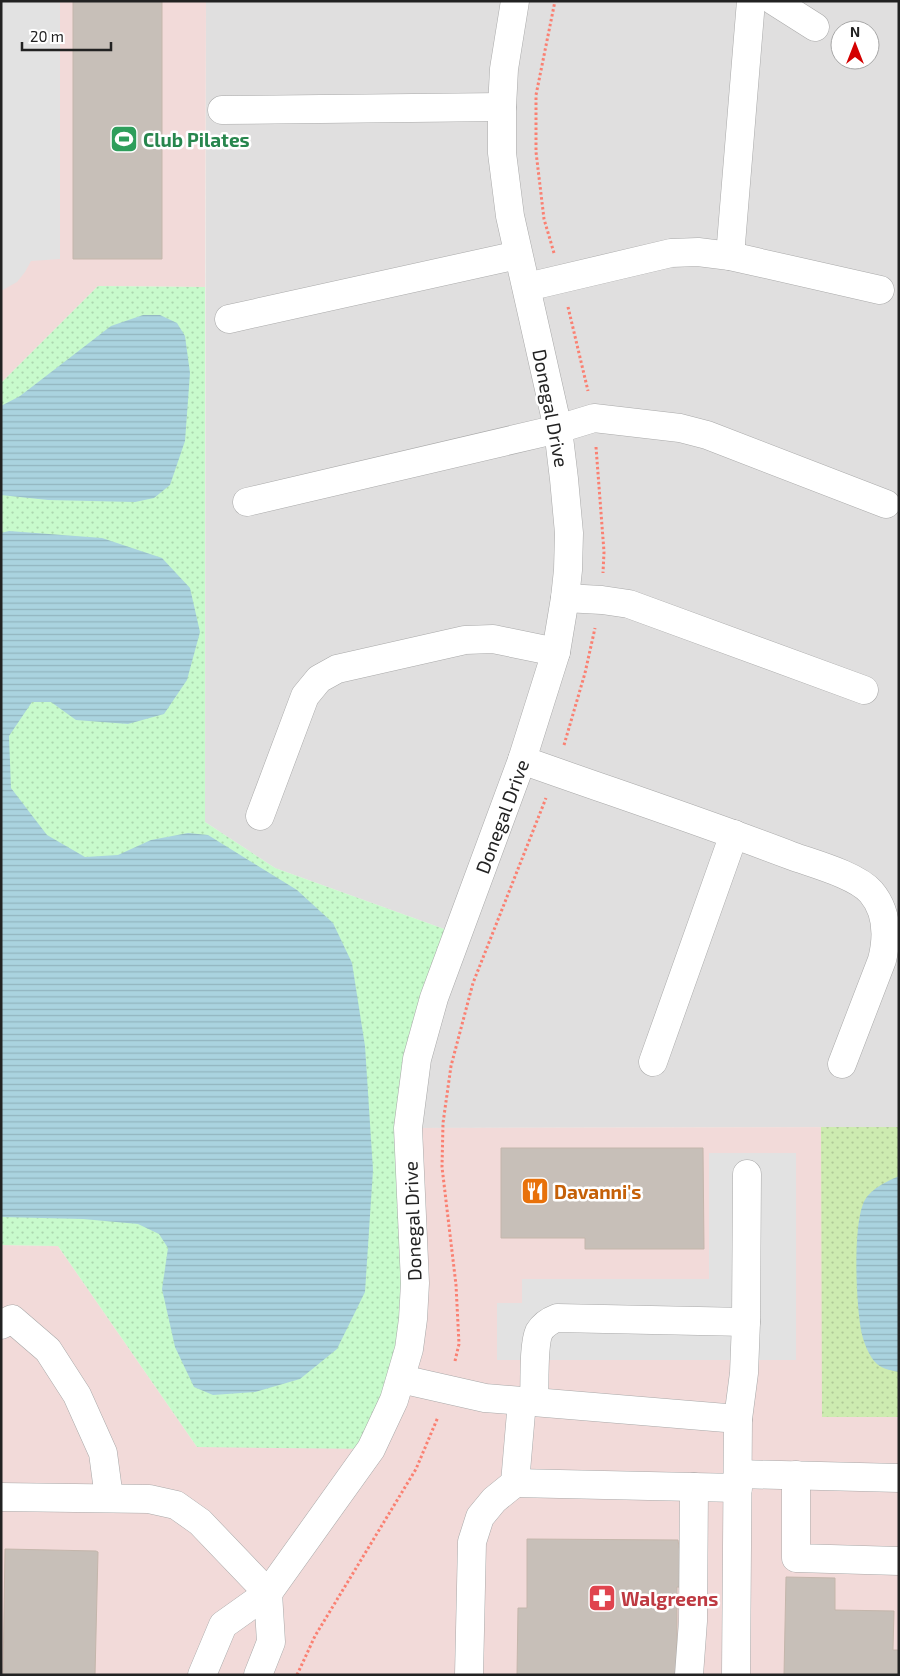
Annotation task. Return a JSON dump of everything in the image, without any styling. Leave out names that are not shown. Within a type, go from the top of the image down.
[{"type":"street","name":"Donegal Drive","points":[[202,1675],[223,1625],[268,1592],[371,1449],[386,1419],[401,1379],[409,1349],[414,1310],[415,1283],[408,1128],[417,1058],[434,998],[522,760],[556,652],[565,598],[569,533],[558,429],[527,287],[518,255],[505,184],[502,153],[504,69],[516,1]]},
{"type":"street","points":[[730,256],[751,1]]},
{"type":"street","points":[[774,1],[815,27]]},
{"type":"street","points":[[222,110],[502,107]]},
{"type":"street","points":[[527,287],[672,253],[698,252],[730,256],[880,290]]},
{"type":"street","points":[[229,319],[518,255]]},
{"type":"street","points":[[247,502],[558,429],[594,418],[680,428],[707,435],[886,504]]},
{"type":"street","points":[[565,598],[629,604],[864,690]]},
{"type":"street","points":[[260,816],[305,696],[319,679],[336,669],[465,640],[493,639],[556,652]]},
{"type":"street","points":[[522,760],[734,834],[852,878],[870,890],[882,907],[886,924],[886,944],[882,960],[842,1064]]},
{"type":"street","points":[[653,1062],[734,834]]},
{"type":"street","points":[[736,1675],[738,1419],[744,1373],[746,1322],[747,1174]]},
{"type":"street","points":[[515,1483],[536,1344],[539,1333],[548,1322],[557,1318],[746,1322]]},
{"type":"street","points":[[5,1319],[48,1350],[77,1396],[103,1453],[109,1498]]},
{"type":"street","points":[[401,1379],[485,1398],[738,1419]]},
{"type":"street","points":[[469,1675],[472,1542],[480,1517],[494,1500],[515,1483],[694,1487],[796,1475],[899,1478]]},
{"type":"street","points":[[796,1475],[796,1558],[899,1561]]},
{"type":"street","points":[[689,1675],[693,1621],[694,1487]]},
{"type":"street","points":[[1,1497],[149,1499],[176,1505],[200,1522],[268,1592],[271,1642],[258,1675]]},
{"type":"shaded area","points":[[1,1],[206,1],[205,287],[98,286],[1,383]]},
{"type":"shaded area","points":[[1,1],[60,1],[60,259],[31,261],[17,282],[1,291]]},
{"type":"shaded area","points":[[206,1],[899,1],[899,1127],[408,1128],[458,934],[275,868],[205,822]]},
{"type":"shaded area","points":[[899,1127],[899,1675],[1,1675],[1,1245],[58,1246],[197,1447],[408,1128]]},
{"type":"shaded area","points":[[709,1153],[796,1153],[796,1360],[497,1360],[497,1303],[522,1303],[522,1279],[709,1279]]},
{"type":"green space","points":[[98,286],[205,287],[205,822],[275,868],[458,934],[417,1058],[415,1283],[371,1449],[197,1447],[58,1246],[1,1245],[1,383]]},
{"type":"green space","points":[[821,1127],[899,1127],[899,1417],[822,1417]]},
{"type":"water","points":[[143,315],[160,315],[177,323],[185,336],[190,373],[185,441],[170,485],[154,498],[135,502],[48,500],[1,495],[1,406],[20,396],[111,326]]},
{"type":"water","points":[[9,531],[102,538],[162,558],[190,588],[200,632],[187,680],[164,714],[128,724],[76,720],[51,702],[32,702],[9,736],[11,788],[47,835],[85,857],[118,855],[151,840],[188,833],[208,835],[297,890],[333,923],[352,963],[365,1046],[373,1170],[365,1292],[337,1349],[300,1379],[255,1392],[213,1395],[194,1387],[175,1347],[162,1289],[168,1248],[159,1234],[138,1224],[83,1219],[1,1217],[1,533]]},
{"type":"water","points":[[899,1176],[899,1372],[877,1364],[871,1357],[865,1344],[859,1317],[856,1266],[858,1231],[863,1204],[874,1190]]},
{"type":"building","points":[[73,1],[162,1],[162,259],[73,259]]},
{"type":"building","points":[[501,1148],[703,1148],[704,1249],[585,1249],[585,1238],[501,1238]]},
{"type":"building","name":"Walgreens","points":[[527,1539],[678,1540],[680,1553],[703,1553],[704,1588],[677,1587],[677,1675],[517,1675],[518,1608],[527,1608]]},
{"type":"building","points":[[5,1549],[98,1552],[95,1675],[3,1675]]},
{"type":"building","points":[[786,1577],[835,1578],[835,1610],[894,1611],[893,1650],[899,1650],[899,1675],[784,1675]]},
{"type":"place","name":"Club Pilates","points":[[124,139]]},
{"type":"place","name":"Davanni's","points":[[535,1191]]},
{"type":"place","name":"Walgreens","points":[[602,1598]]}]
